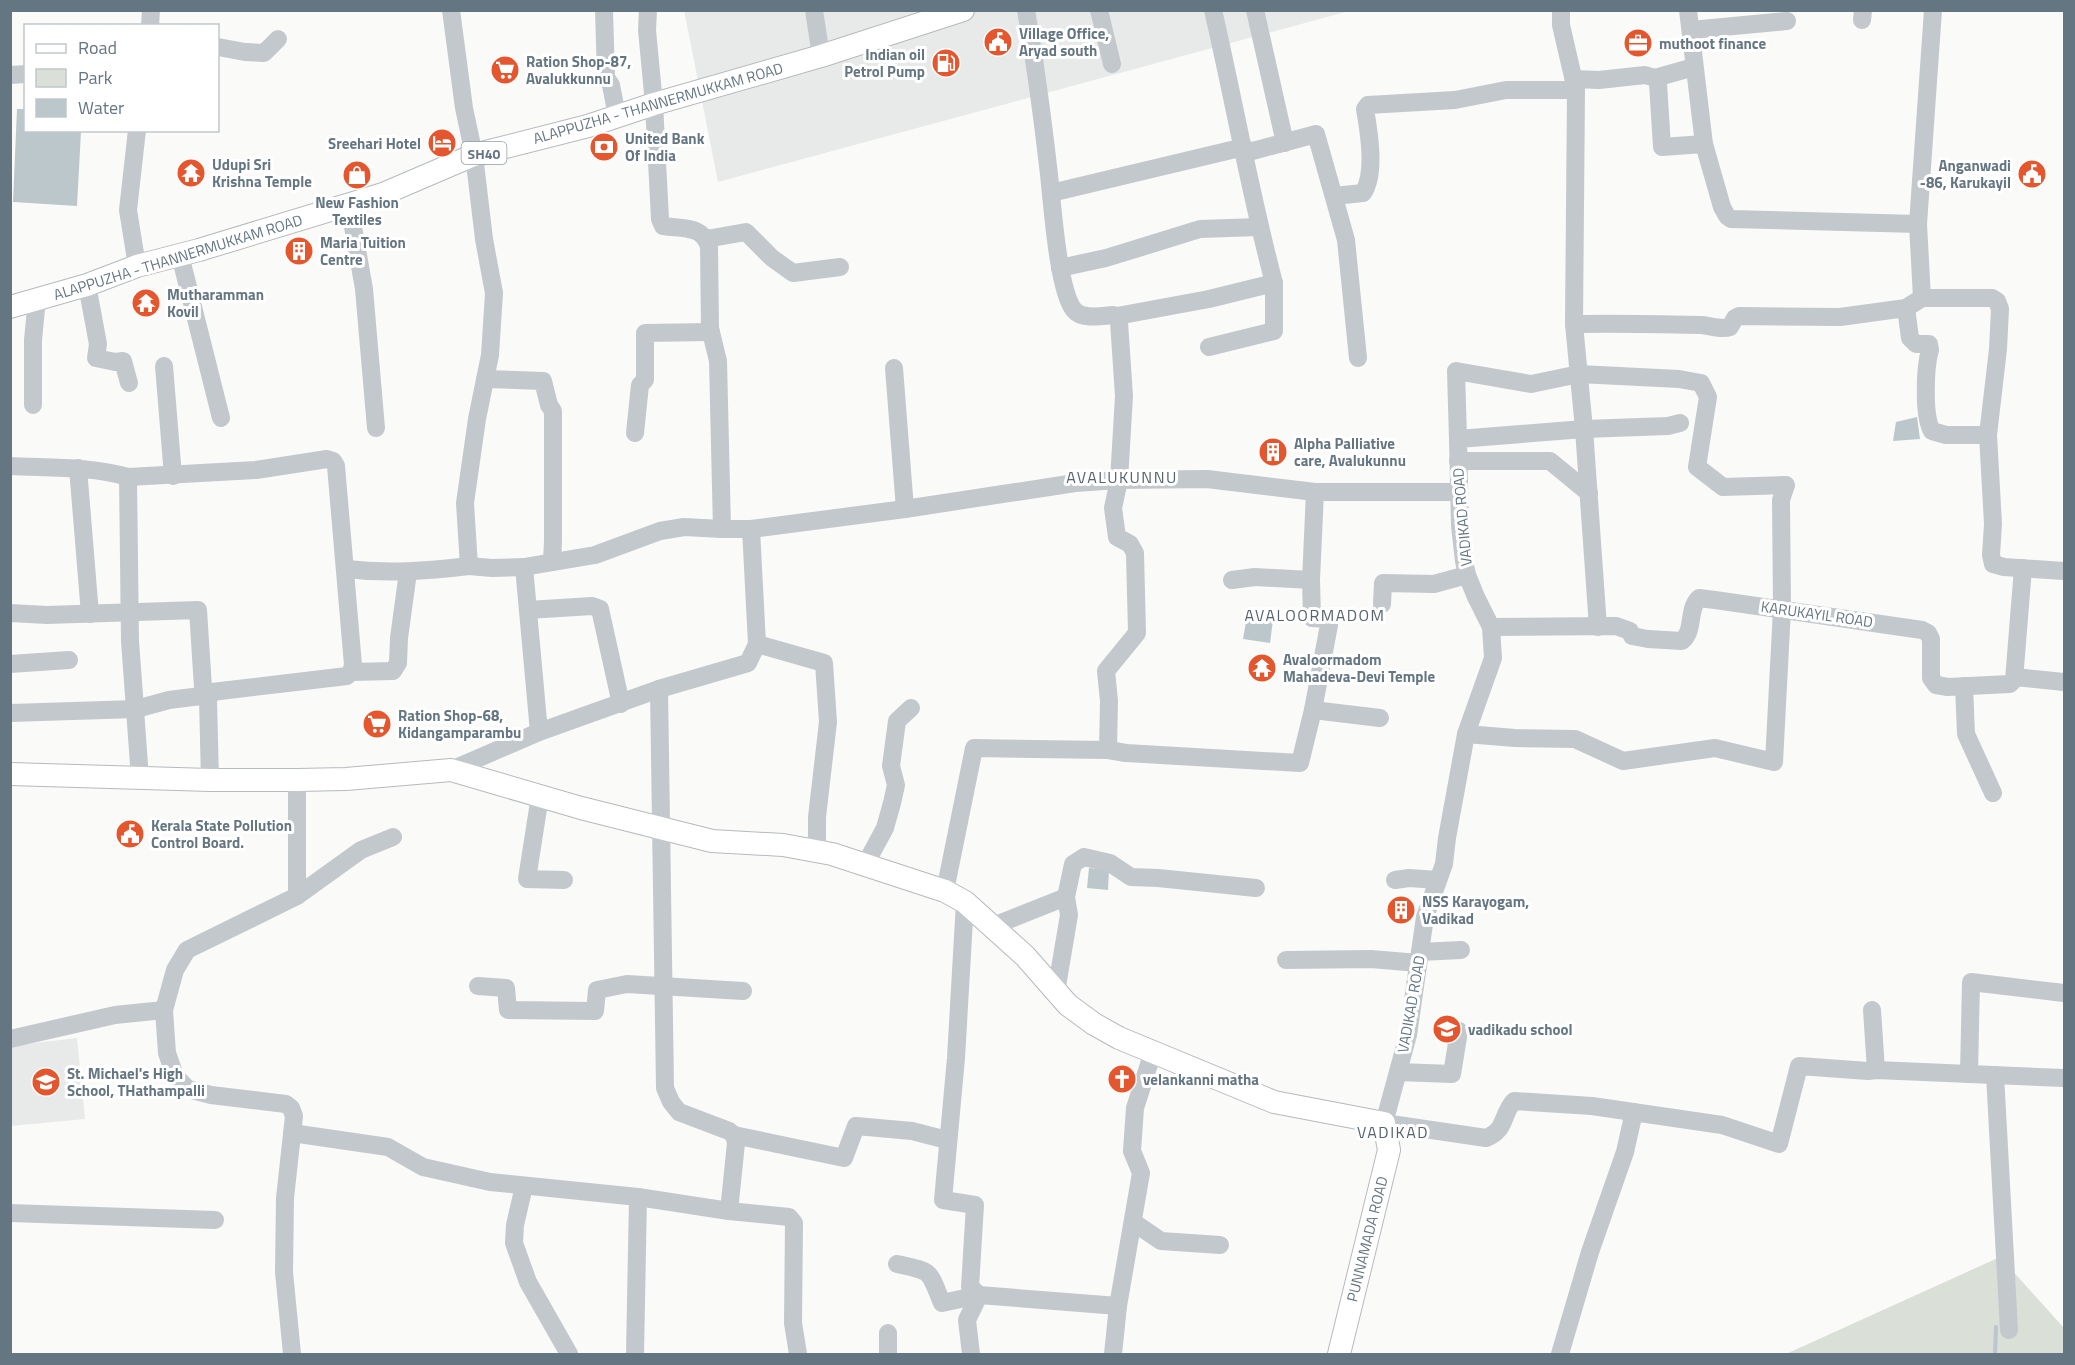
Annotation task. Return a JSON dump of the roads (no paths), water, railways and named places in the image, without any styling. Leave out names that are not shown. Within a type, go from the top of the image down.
[{"type":"main road","name":"ALAPPUZHA - THANNERMUKKAM ROAD","points":[[10,307],[87,285],[137,266],[383,194],[474,155],[821,56],[963,10]]},
{"type":"main road","points":[[10,774],[210,780],[297,780],[346,779],[451,770],[712,841],[783,845],[817,852],[865,865],[955,896],[993,926],[1025,956],[1068,1005],[1094,1024],[1119,1038],[1274,1102],[1384,1123]]},
{"type":"main road","name":"PUNNAMADA ROAD","points":[[1340,1354],[1389,1150],[1384,1123]]},
{"type":"street","points":[[451,10],[464,108],[474,155],[484,239],[494,292],[490,355],[477,419],[465,503],[469,566]]},
{"type":"street","points":[[604,10],[606,78],[611,85],[617,116]]},
{"type":"street","points":[[648,10],[647,30],[661,223],[663,226],[698,231],[706,239],[708,247],[711,332],[718,361],[722,529]]},
{"type":"street","points":[[814,10],[821,56]]},
{"type":"street","points":[[1026,10],[1038,83],[1060,268],[1069,301],[1075,311],[1083,316],[1117,316],[1209,299],[1274,283]]},
{"type":"street","points":[[1099,10],[1112,64]]},
{"type":"street","points":[[1209,347],[1274,331],[1274,283],[1259,227],[1213,10]]},
{"type":"street","points":[[1255,10],[1285,143]]},
{"type":"street","points":[[1561,10],[1575,85],[1574,324],[1598,627]]},
{"type":"street","points":[[1688,10],[1704,144],[1726,216],[1731,219],[1918,224]]},
{"type":"street","points":[[1922,298],[1918,224],[1933,10]]},
{"type":"street","points":[[1691,30],[1755,17],[1786,21]]},
{"type":"street","points":[[219,47],[264,53],[278,39]]},
{"type":"street","points":[[1334,196],[1363,193],[1367,187],[1370,164],[1365,109],[1368,105],[1448,100],[1506,90],[1575,85],[1645,75],[1655,78],[1694,67]]},
{"type":"street","points":[[1655,78],[1658,83],[1662,147],[1704,144]]},
{"type":"street","points":[[137,132],[128,210],[137,266]]},
{"type":"street","points":[[1052,193],[1285,143],[1316,134],[1348,252],[1359,358]]},
{"type":"street","points":[[349,204],[364,289],[376,428]]},
{"type":"street","points":[[1060,268],[1106,258],[1200,229],[1259,227]]},
{"type":"street","points":[[706,239],[746,232],[772,258],[793,273],[840,267]]},
{"type":"street","points":[[180,255],[221,418]]},
{"type":"street","points":[[87,285],[98,344],[96,358],[115,362],[123,361],[129,383]]},
{"type":"street","points":[[1574,324],[1637,323],[1710,326],[1726,329],[1739,316],[1840,317],[1906,308],[1922,298],[1992,298],[1997,301],[2000,309],[1998,349],[1988,435],[1993,524],[1990,555],[1994,564],[2004,567],[2064,571]]},
{"type":"street","points":[[33,405],[33,340],[37,299]]},
{"type":"street","points":[[1906,308],[1910,338],[1916,344],[1929,345],[1930,350],[1927,392],[1928,425],[1932,431],[1946,435],[1988,435]]},
{"type":"street","points":[[1108,750],[1106,671],[1137,633],[1135,553],[1130,544],[1117,537],[1113,508],[1119,480],[1124,396],[1117,316]]},
{"type":"street","points":[[635,433],[640,385],[645,380],[645,333],[711,332]]},
{"type":"street","points":[[164,366],[173,476]]},
{"type":"street","points":[[894,368],[905,509]]},
{"type":"street","name":"VADIKAD ROAD","points":[[1384,1123],[1408,1035],[1425,917],[1444,864],[1467,734],[1492,657],[1491,627],[1467,575],[1460,526],[1456,370],[1531,384],[1579,374]]},
{"type":"street","points":[[1467,734],[1575,739],[1623,761],[1715,748],[1774,762],[1782,609],[1781,500],[1786,485],[1723,487],[1697,467],[1708,397],[1701,383],[1679,379],[1579,374]]},
{"type":"street","points":[[485,379],[543,381],[549,405],[553,411],[552,562]]},
{"type":"street","points":[[1458,439],[1584,429],[1668,426],[1680,423]]},
{"type":"street","points":[[10,466],[78,468],[128,477],[256,470],[327,459],[333,461],[336,466],[346,569],[352,665],[351,672],[347,676],[212,692],[209,695],[169,700],[136,710],[10,714]]},
{"type":"street","points":[[1458,462],[1550,461],[1589,493]]},
{"type":"street","points":[[78,468],[90,614]]},
{"type":"street","points":[[128,477],[130,641],[140,778]]},
{"type":"street","points":[[346,569],[381,573],[469,566],[525,567],[595,555],[660,531],[684,526],[751,529],[905,509],[1075,483],[1207,478],[1315,492],[1458,492]]},
{"type":"street","points":[[979,1295],[970,1287],[975,1205],[943,1200],[957,1035],[955,896],[974,748],[1108,750],[1300,763],[1314,710],[1329,625],[1326,619],[1312,618],[1311,580],[1315,492]]},
{"type":"street","points":[[451,770],[540,732],[659,689],[748,663],[758,644],[751,529]]},
{"type":"street","points":[[525,567],[540,732]]},
{"type":"street","points":[[2023,568],[2015,677],[2064,682]]},
{"type":"street","points":[[351,672],[393,671],[398,663],[408,572]]},
{"type":"street","points":[[1382,604],[1383,583],[1434,584],[1467,575]]},
{"type":"street","points":[[1232,580],[1255,577],[1311,580]]},
{"type":"street","name":"KARUKAYIL ROAD","points":[[1491,627],[1616,626],[1630,631],[1632,636],[1682,641],[1689,632],[1695,603],[1699,598],[1922,630],[1928,633],[1931,639],[1933,683],[1941,687],[2010,684],[2015,677]]},
{"type":"street","points":[[528,610],[592,606],[600,609],[621,704]]},
{"type":"street","points":[[10,613],[47,615],[198,610],[203,688],[209,695],[210,780]]},
{"type":"street","points":[[758,644],[824,663],[828,722],[817,817],[817,852]]},
{"type":"street","points":[[10,664],[69,660]]},
{"type":"street","points":[[1964,686],[1966,734],[1993,793]]},
{"type":"street","points":[[659,689],[665,1088],[671,1102],[679,1112],[734,1135],[844,1158],[856,1126],[912,1131],[947,1140]]},
{"type":"street","points":[[865,865],[885,828],[892,803],[896,785],[891,766],[897,721],[911,708]]},
{"type":"street","points":[[1314,710],[1380,718]]},
{"type":"street","points":[[297,780],[297,896]]},
{"type":"street","points":[[540,796],[527,879],[564,880]]},
{"type":"street","points":[[292,1354],[284,1262],[285,1198],[294,1116],[291,1108],[286,1104],[211,1095],[188,1089],[175,1076],[167,1053],[164,1010],[175,970],[187,950],[297,896],[361,850],[393,837]]},
{"type":"street","points":[[1056,992],[1069,915],[1066,897],[1073,864],[1084,857],[1110,863],[1131,877],[1256,888]]},
{"type":"street","points":[[1395,880],[1438,880]]},
{"type":"street","points":[[993,926],[1066,897]]},
{"type":"street","points":[[1286,960],[1419,958],[1461,950]]},
{"type":"street","points":[[1969,1074],[1971,982],[2064,993]]},
{"type":"street","points":[[478,986],[506,988],[508,1010],[595,1011],[597,990],[627,984],[743,991]]},
{"type":"street","points":[[10,1039],[115,1015],[164,1010]]},
{"type":"street","points":[[1872,1010],[1876,1070]]},
{"type":"street","points":[[1398,1072],[1452,1074],[1459,1030]]},
{"type":"street","points":[[1113,1354],[1118,1306],[1140,1173],[1132,1151],[1135,1108],[1153,1052]]},
{"type":"street","points":[[1384,1123],[1486,1138],[1495,1135],[1501,1128],[1508,1108],[1514,1101],[1581,1105],[1722,1125],[1779,1144],[1799,1066],[1868,1071],[2064,1078]]},
{"type":"street","points":[[1995,1075],[2009,1330]]},
{"type":"street","points":[[1560,1354],[1590,1252],[1625,1152],[1634,1112]]},
{"type":"street","points":[[292,1133],[382,1145],[423,1167],[490,1182],[638,1197],[729,1211],[789,1217],[794,1223],[793,1323],[798,1354]]},
{"type":"street","points":[[729,1211],[736,1143],[734,1135]]},
{"type":"street","points":[[524,1186],[515,1225],[514,1243],[528,1282],[569,1354]]},
{"type":"street","points":[[635,1354],[638,1197]]},
{"type":"street","points":[[10,1213],[215,1220]]},
{"type":"street","points":[[1133,1222],[1161,1241],[1220,1245]]},
{"type":"street","points":[[897,1264],[926,1270],[930,1274],[942,1303],[979,1295],[1118,1306]]},
{"type":"street","points":[[971,1354],[967,1320],[979,1295]]},
{"type":"street","points":[[888,1333],[888,1354]]},
{"type":"water","points":[[17,109],[24,109],[24,132],[81,132],[77,206],[13,202]]},
{"type":"water","points":[[1917,417],[1920,439],[1893,441],[1896,422]]},
{"type":"water","points":[[1247,616],[1273,620],[1270,643],[1243,639]]},
{"type":"water","points":[[1089,868],[1109,870],[1108,890],[1087,888]]},
{"type":"waterway","points":[[1995,1354],[1996,1327]]},
{"type":"place","name":"Village Office, Aryad south","points":[[998,42]]},
{"type":"place","name":"muthoot finance","points":[[1638,43]]},
{"type":"place","name":"Indian oil Petrol Pump","points":[[946,63]]},
{"type":"place","name":"Ration Shop-87, Avalukkunnu","points":[[505,70]]},
{"type":"place","name":"Sreehari Hotel","points":[[442,143]]},
{"type":"place","name":"United Bank Of India","points":[[604,147]]},
{"type":"place","name":"Udupi Sri Krishna Temple","points":[[191,173]]},
{"type":"place","name":"Anganwadi -86, Karukayil","points":[[2032,174]]},
{"type":"place","name":"New Fashion Textiles","points":[[357,175]]},
{"type":"place","name":"Maria Tuition Centre","points":[[299,251]]},
{"type":"place","name":"Mutharamman Kovil","points":[[146,303]]},
{"type":"place","name":"Alpha Palliative care, Avalukunnu","points":[[1273,452]]},
{"type":"place","name":"Avaloormadom Mahadeva-Devi Temple","points":[[1262,668]]},
{"type":"place","name":"Ration Shop-68, Kidangamparambu","points":[[377,724]]},
{"type":"place","name":"Kerala State Pollution Control Board.","points":[[130,834]]},
{"type":"place","name":"NSS Karayogam, Vadikad","points":[[1401,910]]},
{"type":"place","name":"vadikadu school","points":[[1447,1029]]},
{"type":"place","name":"velankanni matha","points":[[1122,1079]]},
{"type":"place","name":"St. Michael's High School, THathampalli","points":[[46,1082]]},
{"type":"district","name":"AVALUKUNNU","points":[[1122,477]]},
{"type":"district","name":"AVALOORMADOM","points":[[1315,615]]},
{"type":"district","name":"VADIKAD","points":[[1393,1132]]}]
